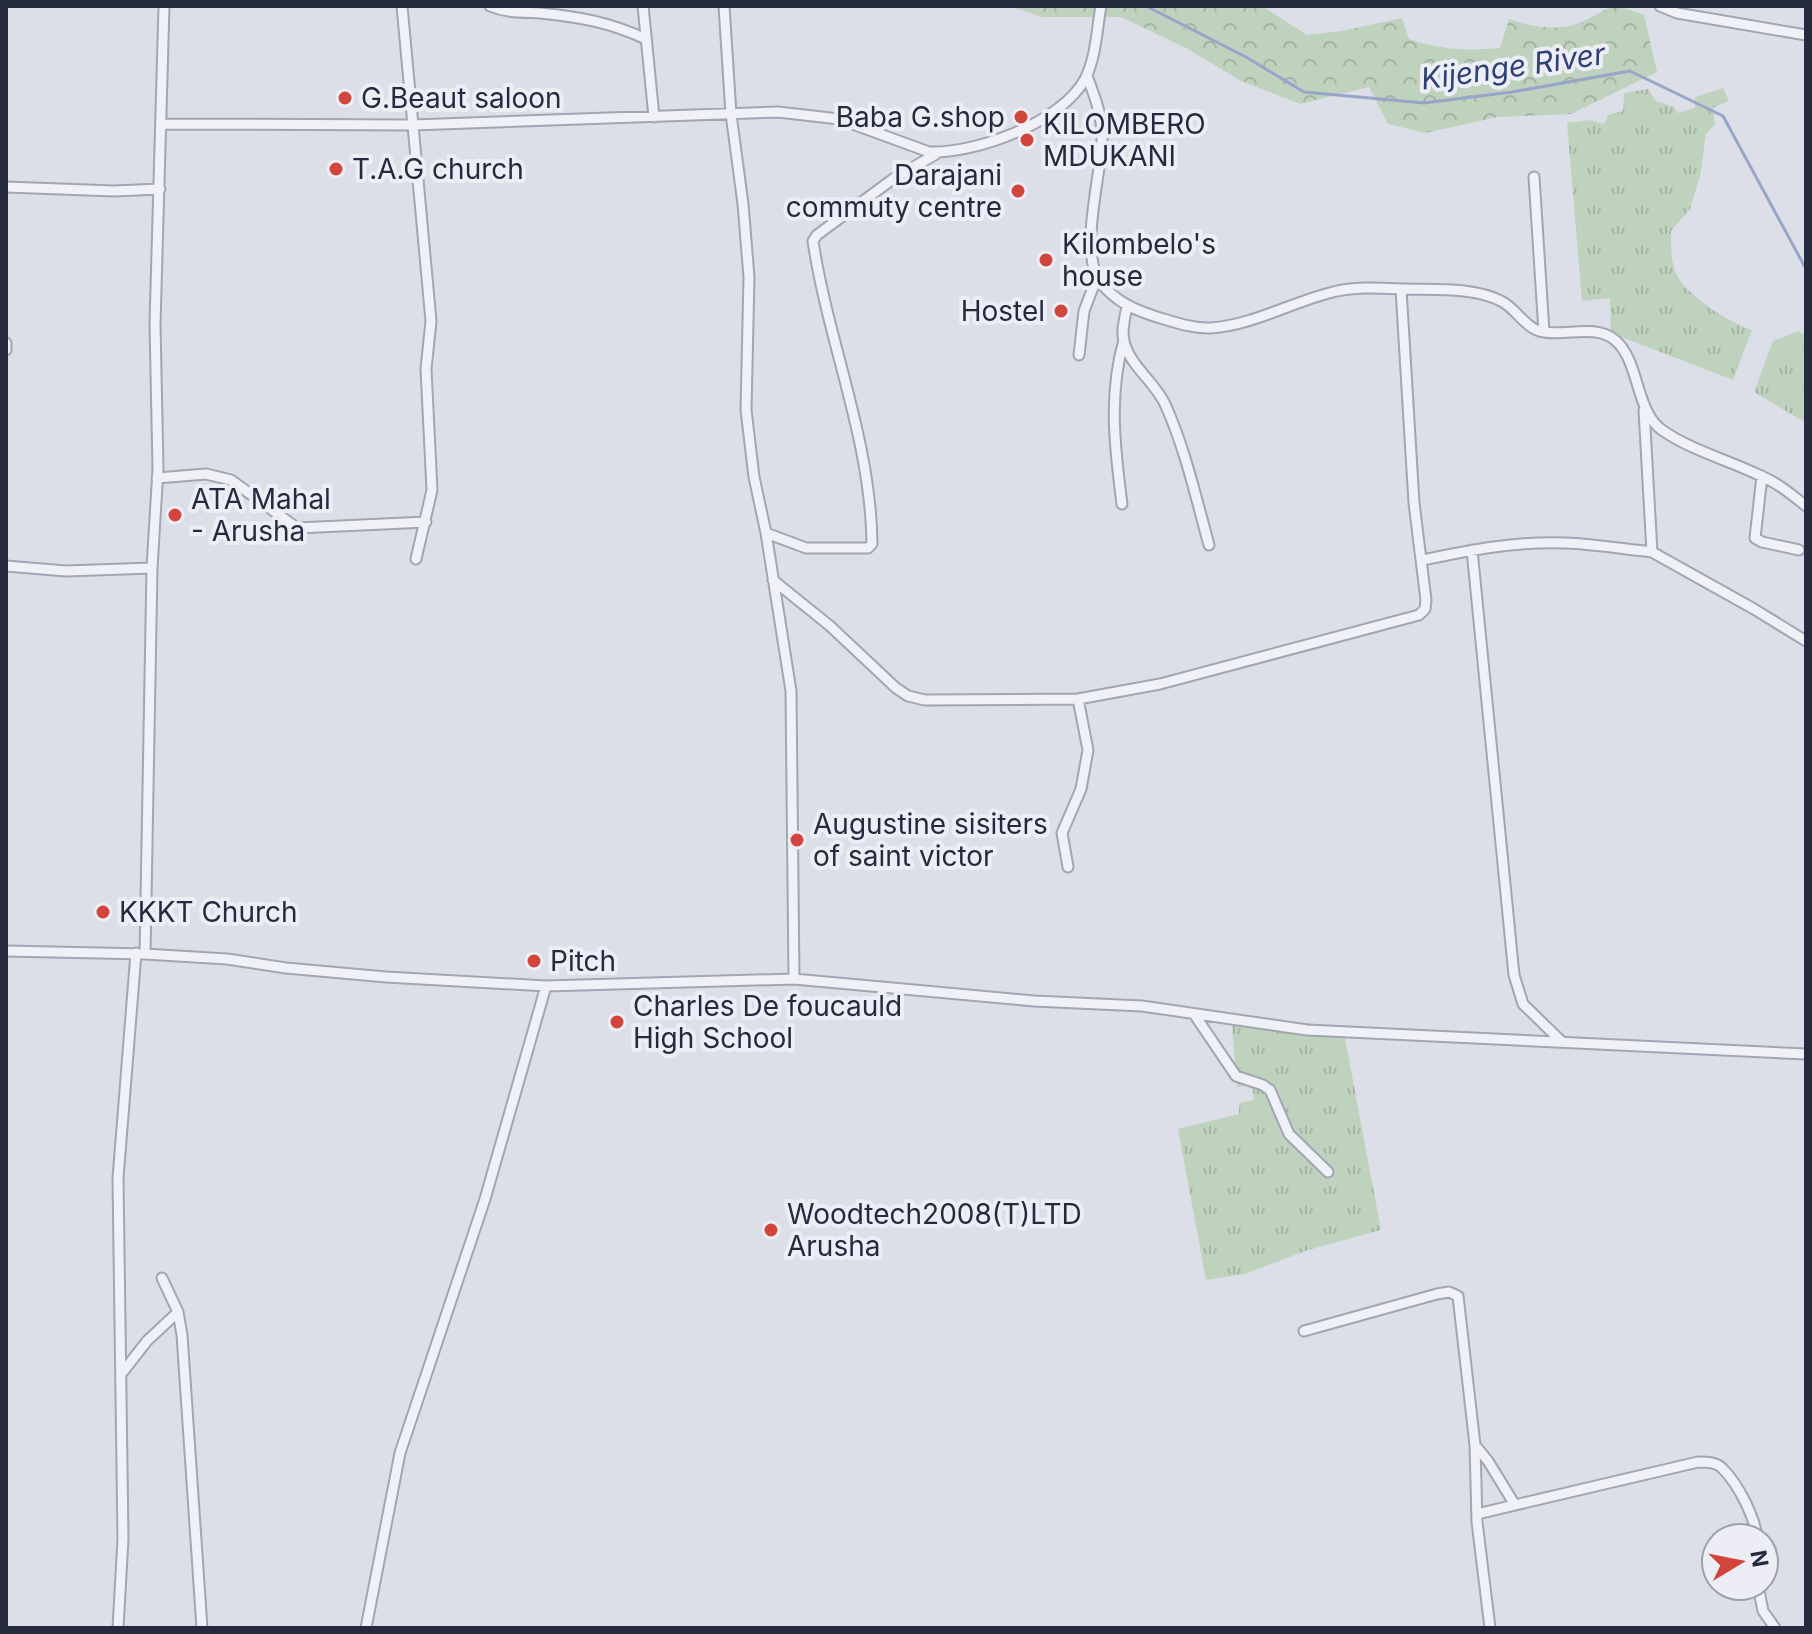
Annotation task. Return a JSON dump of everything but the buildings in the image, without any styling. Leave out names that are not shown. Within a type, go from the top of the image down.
[{"type":"street","points":[[118,1628],[123,1539],[118,1178],[140,954],[157,478],[155,324],[164,6]]},
{"type":"street","points":[[402,6],[431,312],[426,369],[432,490],[416,559]]},
{"type":"street","points":[[490,6],[516,13],[606,22],[646,39]]},
{"type":"street","points":[[643,6],[654,117]]},
{"type":"street","points":[[724,6],[731,114],[749,277],[746,410],[754,477],[791,691],[794,979]]},
{"type":"street","points":[[163,124],[413,125],[778,112],[829,117],[929,152],[939,152],[990,141],[1037,122],[1067,103],[1087,76],[1101,6]]},
{"type":"street","points":[[1660,6],[1677,13],[1806,35]]},
{"type":"street","points":[[1087,76],[1101,118],[1102,140],[1093,264],[1097,277],[1109,291],[1127,306],[1174,322],[1211,328],[1354,288],[1448,290],[1502,301],[1535,329],[1544,332],[1597,331],[1616,341],[1635,376],[1644,406],[1652,552]]},
{"type":"street","points":[[766,533],[806,548],[868,548],[872,544],[854,416],[831,331],[813,241],[889,182],[939,152]]},
{"type":"street","points":[[1534,177],[1544,332]]},
{"type":"street","points":[[6,187],[114,191],[160,189]]},
{"type":"street","points":[[1079,355],[1084,311],[1097,277]]},
{"type":"street","points":[[773,580],[908,696],[935,700],[1078,699],[1160,684],[1419,615],[1425,609],[1426,600],[1414,503],[1401,289]]},
{"type":"street","points":[[1122,504],[1114,410],[1127,306]]},
{"type":"street","points":[[1124,340],[1128,353],[1163,400],[1209,545]]},
{"type":"street","points":[[6,343],[6,350]]},
{"type":"street","points":[[1644,406],[1661,429],[1708,454],[1781,486],[1806,506]]},
{"type":"street","points":[[157,478],[206,474],[231,480],[297,528],[426,522]]},
{"type":"street","points":[[1762,476],[1755,538],[1799,550]]},
{"type":"street","points":[[1423,560],[1472,550],[1566,543],[1652,552],[1806,641]]},
{"type":"street","points":[[1472,550],[1514,975],[1523,1004],[1563,1042]]},
{"type":"street","points":[[6,566],[66,571],[152,568]]},
{"type":"street","points":[[1068,867],[1062,833],[1081,789],[1088,750],[1078,699]]},
{"type":"street","points":[[6,951],[227,959],[386,977],[546,986],[794,979],[1034,1001],[1142,1006],[1307,1030],[1806,1054]]},
{"type":"street","points":[[366,1628],[400,1453],[485,1199],[546,986]]},
{"type":"street","points":[[1194,1014],[1231,1071],[1242,1079],[1267,1087],[1289,1134],[1328,1172]]},
{"type":"street","points":[[162,1278],[178,1312],[188,1395],[202,1628]]},
{"type":"street","points":[[1304,1331],[1437,1294],[1454,1293],[1458,1296],[1475,1445],[1477,1514],[1490,1628]]},
{"type":"street","points":[[122,1373],[147,1341],[178,1312]]},
{"type":"street","points":[[1475,1445],[1515,1505]]},
{"type":"street","points":[[1477,1514],[1698,1462],[1709,1462],[1723,1468],[1751,1512],[1753,1522]]},
{"type":"street","points":[[1761,1602],[1763,1611],[1775,1628]]},
{"type":"green space","points":[[1009,6],[1262,6],[1307,35],[1402,18],[1409,39],[1465,49],[1500,48],[1509,19],[1535,26],[1571,26],[1615,7],[1644,15],[1657,72],[1571,114],[1498,117],[1425,133],[1388,124],[1369,87],[1300,104],[1241,81],[1186,48],[1121,17],[1042,17]]},
{"type":"green space","points":[[1723,88],[1729,101],[1713,108],[1715,124],[1706,134],[1700,176],[1690,209],[1671,231],[1671,250],[1674,269],[1693,295],[1713,310],[1752,330],[1733,380],[1611,333],[1610,298],[1582,301],[1567,123],[1590,120],[1604,124],[1608,115],[1623,111],[1624,93],[1648,89],[1656,101],[1674,107],[1677,113],[1695,108],[1695,97]]},
{"type":"green space","points":[[1798,331],[1806,335],[1806,423],[1754,392],[1773,341]]},
{"type":"green space","points":[[1231,1015],[1343,1027],[1381,1230],[1308,1250],[1245,1274],[1206,1280],[1178,1129],[1239,1114],[1239,1103],[1254,1100],[1252,1085],[1237,1087]]},
{"type":"waterway","name":"Kijenge River","points":[[1146,6],[1246,57],[1304,92],[1424,103],[1512,92],[1630,71],[1723,116],[1806,269]]},
{"type":"place","name":"G.Beaut saloon","points":[[345,98]]},
{"type":"place","name":"Baba G.shop","points":[[1021,117]]},
{"type":"place","name":"KILOMBERO MDUKANI","points":[[1027,140]]},
{"type":"place","name":"T.A.G church","points":[[336,169]]},
{"type":"place","name":"Darajani commuty centre","points":[[1018,191]]},
{"type":"place","name":"Kilombelo's house","points":[[1046,260]]},
{"type":"place","name":"Hostel","points":[[1061,311]]},
{"type":"place","name":"ATA Mahal - Arusha","points":[[175,515]]},
{"type":"place","name":"Augustine sisiters of saint victor","points":[[797,840]]},
{"type":"place","name":"KKKT Church","points":[[103,912]]},
{"type":"place","name":"Pitch","points":[[534,961]]},
{"type":"place","name":"Charles De foucauld High School","points":[[617,1022]]},
{"type":"place","name":"Woodtech2008(T)LTD Arusha","points":[[771,1230]]}]
